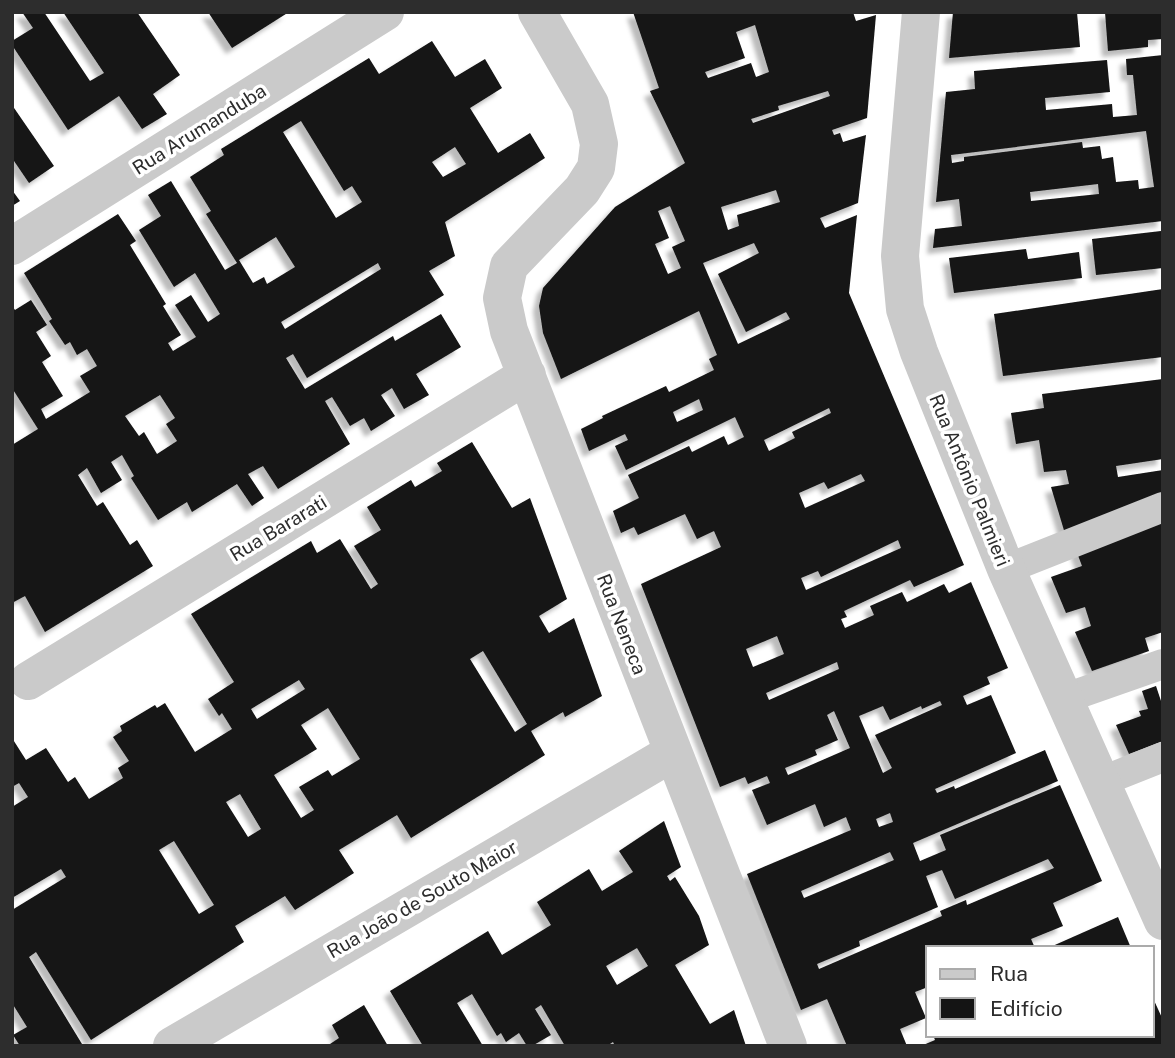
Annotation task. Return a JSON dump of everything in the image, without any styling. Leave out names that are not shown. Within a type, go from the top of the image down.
[{"type":"street","name":"Rua Arumanduba","points":[[12,246],[385,12]]},
{"type":"street","name":"Rua Neneca","points":[[537,12],[590,104],[599,144],[596,168],[582,190],[509,267],[502,299],[509,331],[788,1046]]},
{"type":"street","name":"Rua Antônio Palmieri","points":[[921,12],[900,256],[905,309],[919,352],[1006,569],[1163,921]]},
{"type":"street","name":"Rua Bararati","points":[[28,681],[527,376]]},
{"type":"street","name":"Rua João de Souto Maior","points":[[172,1046],[672,753]]},
{"type":"lane","points":[[1006,569],[1163,507]]},
{"type":"lane","points":[[1063,699],[1163,664]]},
{"type":"lane","points":[[1100,782],[1163,757]]},
{"type":"building","points":[[22,12],[44,12],[90,81],[104,73],[63,12],[137,12],[180,75],[153,94],[167,114],[142,129],[119,96],[68,130],[12,45],[12,41],[33,28]]},
{"type":"building","points":[[208,12],[289,12],[232,48]]},
{"type":"building","points":[[633,12],[853,12],[856,21],[876,15],[867,118],[832,130],[834,135],[840,133],[843,142],[866,135],[858,203],[820,218],[825,228],[857,215],[849,293],[964,565],[914,587],[910,580],[844,611],[847,617],[841,619],[845,628],[874,615],[870,606],[902,592],[907,602],[944,584],[949,593],[971,582],[1008,668],[987,677],[990,684],[963,696],[967,705],[991,695],[1016,753],[935,789],[937,793],[954,786],[955,789],[1045,750],[1058,781],[913,843],[920,861],[946,850],[940,835],[1060,785],[1102,881],[1053,903],[1063,926],[1031,939],[1034,946],[926,946],[926,988],[915,992],[926,1018],[900,1029],[907,1046],[847,1046],[827,999],[801,1010],[747,874],[851,830],[846,817],[824,827],[815,804],[767,825],[752,790],[770,783],[767,776],[748,784],[745,777],[720,787],[641,584],[721,547],[714,531],[697,539],[685,514],[638,535],[634,527],[621,533],[613,511],[639,498],[628,475],[689,446],[692,452],[724,436],[728,445],[744,437],[735,417],[626,470],[615,446],[628,440],[625,434],[589,451],[581,429],[603,418],[602,416],[666,386],[669,392],[714,370],[709,359],[717,355],[699,311],[561,379],[543,333],[539,306],[543,288],[615,207],[685,163],[650,91],[659,88]],"holes":[[[755,25],[769,72],[756,77],[751,63],[708,78],[705,72],[745,58],[736,32]],[[828,91],[830,96],[753,123],[751,119],[779,110],[778,106]],[[776,190],[780,202],[737,215],[739,226],[728,230],[721,207]],[[670,206],[685,241],[672,247],[681,268],[668,274],[655,244],[669,238],[658,211]],[[754,243],[759,253],[718,274],[746,332],[786,312],[790,319],[738,344],[703,263]],[[699,399],[703,410],[677,422],[673,412]],[[829,408],[831,413],[792,432],[795,438],[769,451],[764,440]],[[861,474],[865,481],[805,508],[799,493],[824,482],[828,489]],[[898,540],[901,548],[806,590],[801,578],[818,571],[821,577]],[[777,636],[784,654],[753,667],[746,649]],[[837,662],[839,669],[769,700],[766,693]],[[940,701],[942,705],[875,735],[892,768],[883,773],[859,716],[883,706],[890,720],[921,706],[922,709]],[[834,711],[850,748],[788,775],[785,768],[817,755],[815,750],[838,740],[827,715]],[[890,813],[893,822],[879,827],[876,819]],[[890,852],[894,860],[804,898],[801,891]],[[1048,859],[1054,868],[967,905],[966,900],[940,911],[942,916],[819,969],[817,964],[860,946],[859,941],[938,907],[926,876],[942,870],[955,899]]]},
{"type":"building","points":[[953,12],[1077,12],[1080,47],[949,58]]},
{"type":"building","points":[[1105,12],[1163,12],[1163,39],[1148,40],[1148,47],[1108,51]]},
{"type":"building","points":[[432,41],[455,77],[485,59],[502,88],[470,108],[498,153],[530,133],[545,158],[445,222],[455,256],[429,271],[444,295],[307,378],[293,354],[286,358],[305,389],[393,336],[395,341],[441,314],[461,347],[416,374],[429,395],[404,409],[392,388],[381,395],[395,416],[371,431],[364,418],[350,426],[332,397],[325,401],[350,444],[278,489],[263,466],[248,474],[264,498],[252,506],[237,484],[192,512],[187,502],[158,520],[131,478],[134,476],[122,455],[111,462],[122,480],[101,493],[87,468],[78,475],[97,506],[103,502],[130,545],[137,540],[153,566],[45,632],[25,596],[12,603],[12,445],[38,429],[12,388],[12,306],[15,310],[31,300],[47,325],[36,332],[51,356],[42,362],[63,396],[41,409],[46,419],[90,392],[80,376],[97,366],[87,349],[77,355],[70,342],[65,345],[24,273],[118,214],[136,241],[130,245],[166,304],[163,306],[181,335],[168,343],[173,351],[196,337],[175,305],[191,295],[208,322],[220,314],[195,273],[174,287],[139,230],[161,216],[148,195],[171,181],[225,270],[237,263],[206,214],[211,211],[190,177],[224,155],[221,149],[369,58],[379,74]],"holes":[[[301,121],[344,191],[352,186],[362,202],[336,218],[283,132]],[[455,147],[466,164],[443,177],[432,162]],[[276,237],[295,267],[267,284],[264,277],[253,283],[239,260]],[[378,263],[381,269],[285,329],[281,322]],[[160,395],[175,418],[166,424],[177,441],[157,454],[144,432],[139,436],[125,416]]]},
{"type":"building","points":[[1163,55],[1163,221],[933,248],[935,229],[962,226],[959,199],[936,202],[946,92],[975,89],[974,71],[1107,60],[1110,92],[1045,98],[1046,110],[1112,104],[1113,117],[1137,115],[1133,75],[1127,75],[1126,59]],"holes":[[[1146,131],[1154,187],[1139,189],[1138,180],[1116,182],[1113,157],[1102,159],[1100,146],[1083,148],[1082,142],[964,157],[964,161],[952,163],[951,155]],[[1098,184],[1099,194],[1031,201],[1030,192]]]},
{"type":"building","points":[[12,105],[54,166],[29,183],[12,158]]},
{"type":"building","points":[[12,190],[20,201],[12,206]]},
{"type":"building","points":[[1161,231],[1163,268],[1096,275],[1092,239]]},
{"type":"building","points":[[1026,249],[1028,259],[1079,252],[1082,278],[954,293],[949,258]]},
{"type":"building","points":[[1163,289],[1163,357],[1003,376],[994,314]]},
{"type":"building","points":[[1163,379],[1163,459],[1116,466],[1118,477],[1163,470],[1163,499],[1066,537],[1051,487],[1069,484],[1066,470],[1044,472],[1039,440],[1016,444],[1011,413],[1044,408],[1042,394]]},
{"type":"building","points":[[472,442],[512,508],[530,498],[567,599],[539,616],[549,633],[574,618],[602,696],[565,717],[563,712],[531,731],[545,755],[411,838],[397,815],[339,850],[354,873],[295,910],[285,896],[235,926],[244,942],[91,1040],[36,952],[29,957],[82,1044],[20,1046],[13,1035],[27,1027],[12,1003],[12,910],[66,877],[61,869],[12,898],[12,807],[28,797],[19,783],[12,787],[12,738],[26,760],[46,748],[68,782],[75,777],[89,799],[123,778],[118,768],[129,761],[113,737],[122,731],[120,726],[155,705],[157,708],[165,703],[195,752],[232,729],[222,713],[219,716],[208,699],[234,682],[191,614],[311,541],[317,553],[340,539],[371,589],[378,584],[354,546],[381,530],[367,507],[411,480],[415,487],[442,471],[437,463]],"holes":[[[483,651],[527,724],[515,732],[470,659]],[[299,680],[305,689],[257,719],[251,709]],[[328,708],[360,759],[332,776],[328,770],[299,787],[314,810],[301,818],[274,775],[317,749],[301,725]],[[240,794],[261,829],[248,837],[226,802]],[[174,841],[214,905],[199,914],[159,850]]]},
{"type":"building","points":[[1163,519],[1163,632],[1145,638],[1149,651],[1092,671],[1075,632],[1091,626],[1085,607],[1066,613],[1051,577],[1082,566],[1076,550]]},
{"type":"building","points":[[1156,686],[1161,701],[1163,700],[1163,741],[1129,754],[1116,725],[1141,716],[1139,711],[1148,709],[1142,691]]},
{"type":"building","points":[[664,821],[681,867],[667,876],[670,881],[675,877],[699,916],[709,945],[675,965],[710,1024],[734,1010],[746,1046],[615,1046],[613,1042],[607,1046],[565,1046],[541,1005],[535,1009],[551,1035],[527,1046],[519,1033],[506,1042],[501,1033],[497,1036],[472,994],[457,1003],[483,1046],[423,1046],[390,991],[488,931],[502,955],[551,925],[537,902],[589,869],[602,891],[633,872],[619,851]],"holes":[[[637,948],[648,966],[617,985],[606,966]]]},
{"type":"building","points":[[1118,917],[1130,946],[1053,946]]},
{"type":"building","points":[[1154,1000],[1163,1020],[1163,1046],[921,1046],[935,1040],[934,1037],[1154,1037]]},
{"type":"building","points":[[364,1005],[388,1046],[327,1046],[339,1038],[332,1025]]}]
